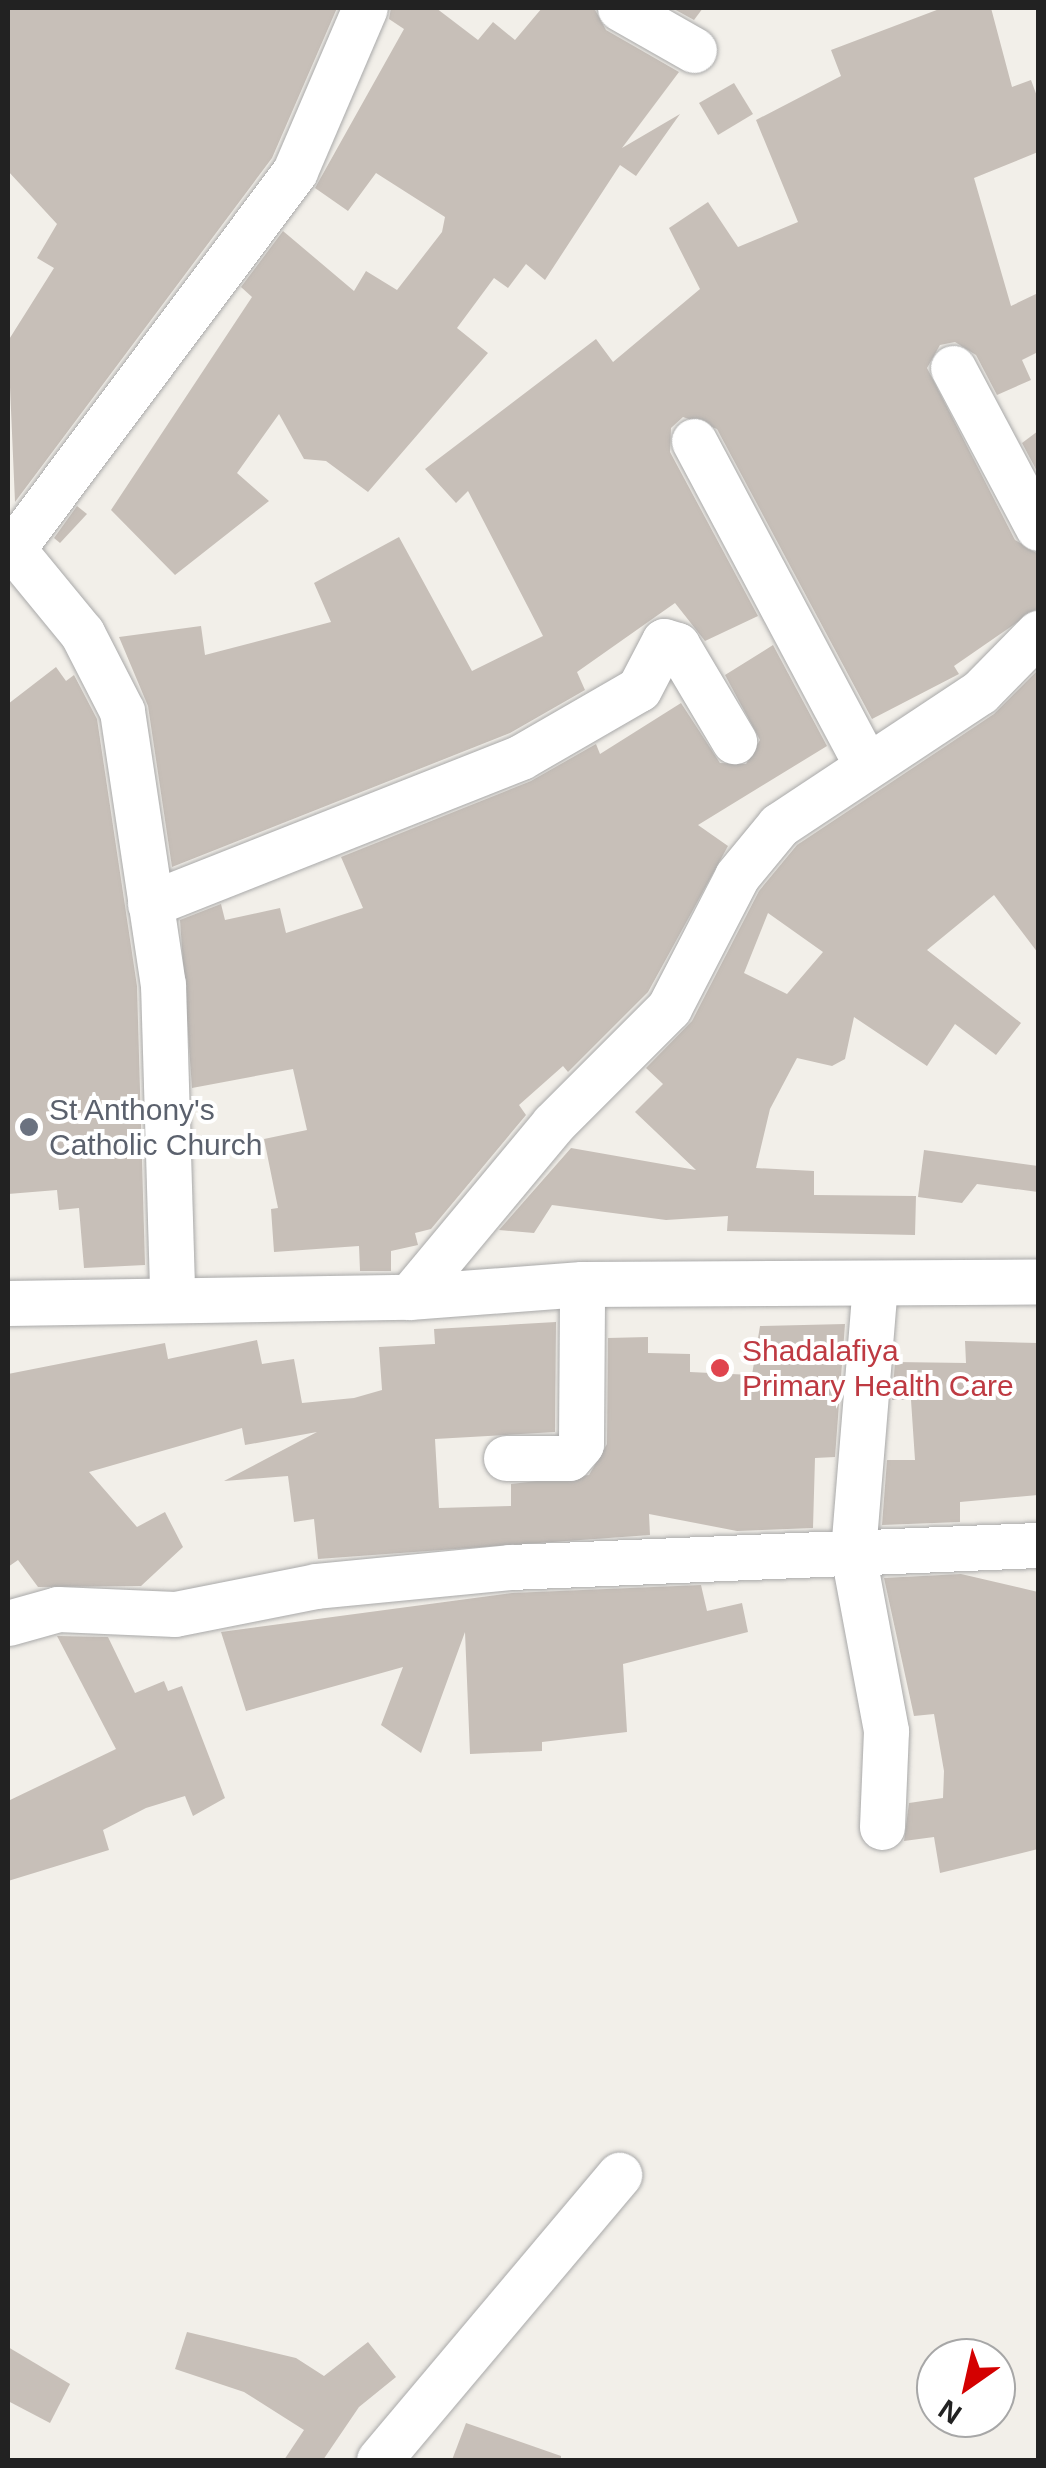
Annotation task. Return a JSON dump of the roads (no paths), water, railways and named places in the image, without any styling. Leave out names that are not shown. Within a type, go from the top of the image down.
[{"type":"street","points":[[172,1295],[164,984],[122,711],[82,633],[10,545],[295,171],[365,8]]},
{"type":"street","points":[[620,8],[694,50]]},
{"type":"street","points":[[953,368],[1038,528]]},
{"type":"street","points":[[694,441],[866,764]]},
{"type":"street","points":[[409,1297],[553,1124],[669,1008],[736,876],[778,825],[980,692],[1038,633]]},
{"type":"street","points":[[150,904],[521,756],[639,689],[664,641],[677,645],[734,740]]},
{"type":"street","points":[[8,1302],[172,1295],[409,1297],[582,1284],[1038,1282]]},
{"type":"street","points":[[506,1458],[569,1458],[581,1444],[582,1284]]},
{"type":"street","points":[[875,1284],[853,1554],[886,1730],[882,1827]]},
{"type":"street","points":[[8,1623],[58,1609],[174,1614],[316,1586],[510,1568],[1038,1545]]},
{"type":"street","points":[[379,2460],[619,2175]]},
{"type":"place","name":"St Anthony's Catholic Church","points":[[29,1127]]},
{"type":"place","name":"Shadalafiya Primary Health Care","points":[[720,1368]]}]
